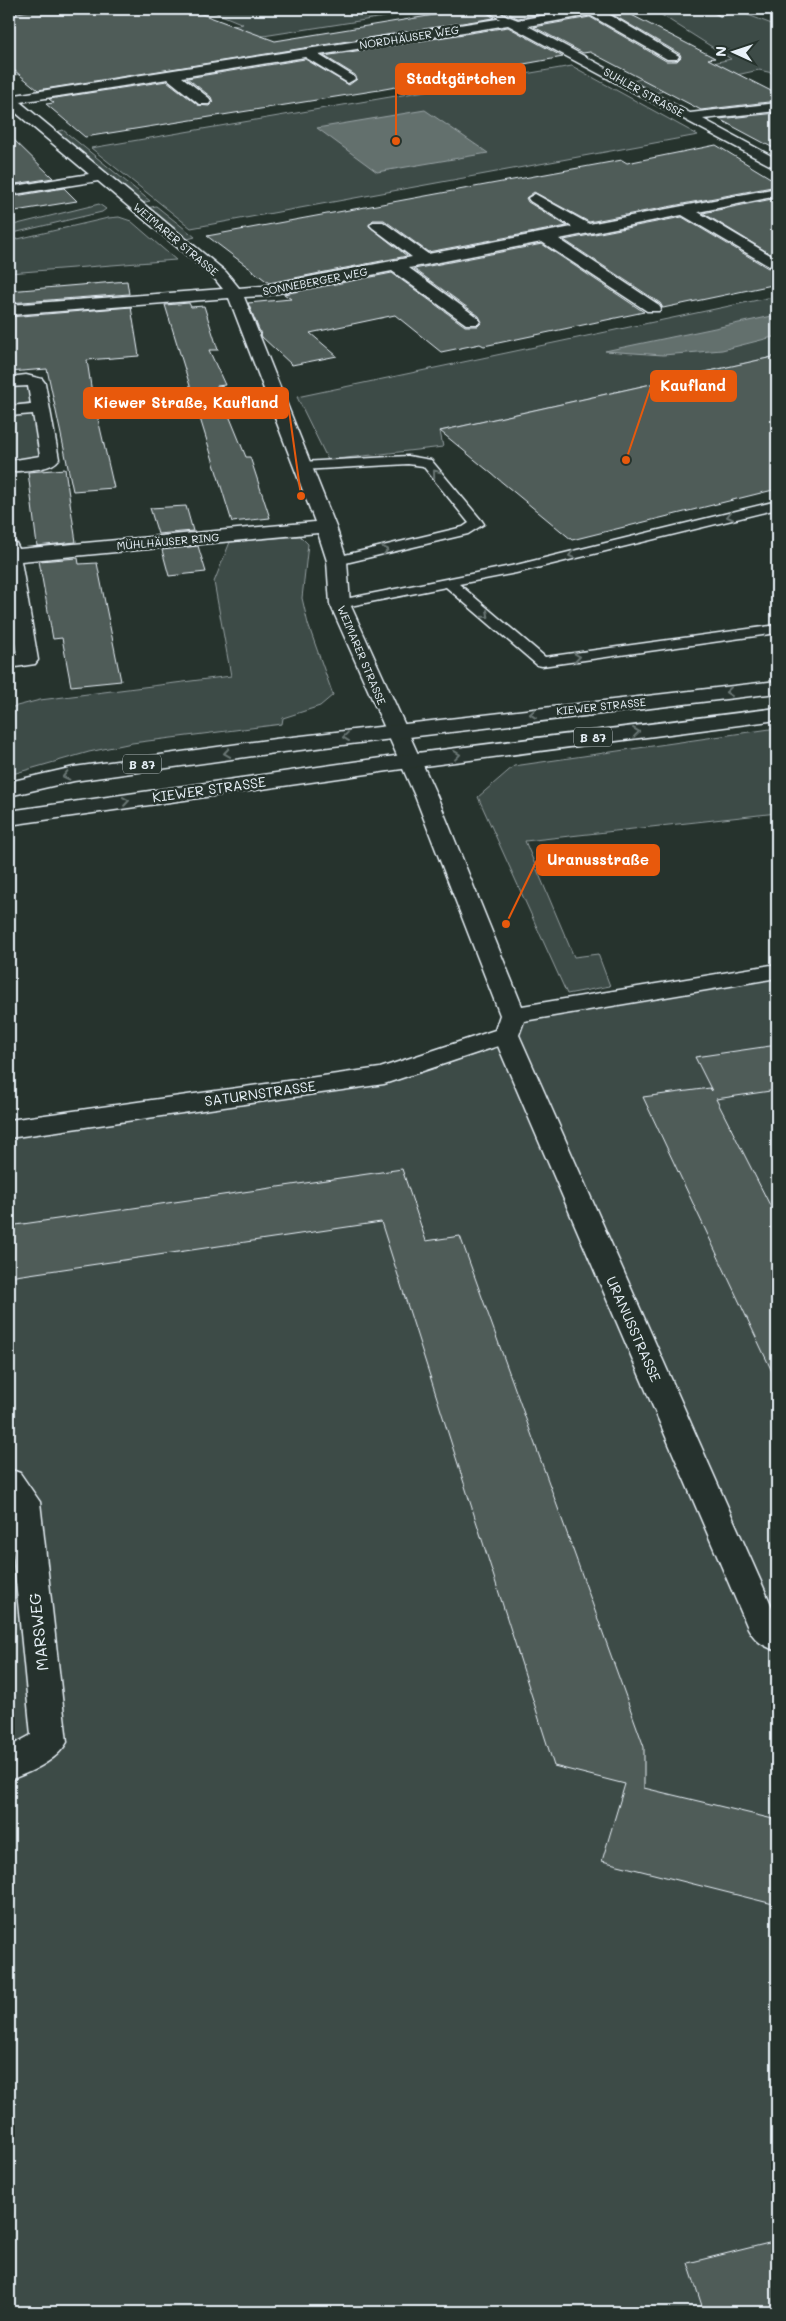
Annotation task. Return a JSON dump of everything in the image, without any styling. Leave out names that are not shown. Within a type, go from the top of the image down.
[{"type":"street","points":[[714,9],[720,11],[730,9]]},
{"type":"street","name":"NORDHÄUSER WEG","points":[[9,100],[592,10]]},
{"type":"street","points":[[592,10],[672,56]]},
{"type":"street","name":"SUHLER STRASSE","points":[[513,23],[777,165]]},
{"type":"street","points":[[307,53],[348,80]]},
{"type":"street","points":[[171,75],[204,101]]},
{"type":"street","name":"WEIMARER STRASSE","points":[[9,100],[220,275],[235,294],[326,527],[337,561],[340,604],[395,731]]},
{"type":"street","points":[[688,117],[777,108]]},
{"type":"street","points":[[9,191],[102,176]]},
{"type":"street","name":"SONNEBERGER WEG","points":[[235,294],[263,291],[396,266],[777,192]]},
{"type":"street","points":[[535,198],[585,228]]},
{"type":"street","points":[[684,210],[769,261]]},
{"type":"street","points":[[378,225],[426,260]]},
{"type":"street","points":[[544,236],[653,308]]},
{"type":"street","points":[[396,266],[472,321]]},
{"type":"street","points":[[9,310],[235,294]]},
{"type":"street","points":[[9,382],[26,380],[36,383],[50,459],[9,466]]},
{"type":"street","points":[[9,411],[40,408]]},
{"type":"street","name":"MÜHLHÄUSER RING","points":[[9,662],[28,660],[16,631],[10,552],[326,527]]},
{"type":"street","name":"KIEWER STRASSE","points":[[9,789],[74,774],[395,731],[777,687]]},
{"type":"street","name":"KIEWER STRASSE","points":[[9,818],[409,761],[777,714]]},
{"type":"street","points":[[395,731],[409,761]]},
{"type":"street","name":"URANUSSTRASSE","points":[[409,761],[426,796],[510,1025],[766,1628],[777,1636]]},
{"type":"street","points":[[510,1025],[553,1011],[711,980],[777,971]]},
{"type":"street","name":"SATURNSTRASSE","points":[[9,1129],[384,1076],[510,1025]]},
{"type":"street","name":"MARSWEG","points":[[9,1481],[24,1502],[49,1742],[9,1765]]},
{"type":"lane","points":[[488,9],[513,23]]},
{"type":"lane","points":[[302,466],[408,460],[427,463],[477,524],[468,530],[337,561]]},
{"type":"lane","points":[[340,604],[516,569],[777,505]]},
{"type":"lane","points":[[449,583],[542,662],[777,629]]},
{"type":"shaded area","points":[[207,9],[270,11],[435,9],[9,76],[9,59],[22,64],[243,24]]},
{"type":"shaded area","points":[[652,9],[704,9],[718,14],[735,10],[777,26],[777,74],[759,70],[655,93],[632,81],[731,59]]},
{"type":"shaded area","points":[[572,66],[698,135],[191,228],[91,148]]},
{"type":"shaded area","points":[[425,110],[488,153],[377,172],[317,128]]},
{"type":"shaded area","points":[[63,130],[150,201],[141,203],[56,132]]},
{"type":"shaded area","points":[[99,204],[106,209],[102,212],[9,234],[9,226]]},
{"type":"shaded area","points":[[156,206],[195,237],[188,239],[147,208]]},
{"type":"shaded area","points":[[119,217],[131,221],[176,260],[9,273],[9,241]]},
{"type":"shaded area","points":[[777,296],[777,356],[440,431],[443,447],[328,460],[297,397]]},
{"type":"shaded area","points":[[777,315],[777,336],[722,350],[663,355],[605,351]]},
{"type":"shaded area","points":[[24,385],[30,387],[32,402],[9,406],[9,386]]},
{"type":"shaded area","points":[[9,415],[33,415],[43,454],[39,457],[14,460],[11,459]]},
{"type":"shaded area","points":[[300,536],[308,544],[302,598],[308,624],[333,695],[320,706],[283,718],[282,724],[132,743],[89,752],[9,775],[9,708],[40,700],[231,676],[214,582],[230,542]]},
{"type":"shaded area","points":[[777,728],[777,813],[525,841],[574,957],[598,954],[610,986],[567,994],[478,797],[514,766]]},
{"type":"shaded area","points":[[777,971],[777,2312],[9,2312],[9,1131],[384,1076],[506,1035],[513,1015],[711,979]]},
{"type":"building","points":[[36,9],[188,9],[275,41],[471,9],[482,9],[494,18],[38,90],[9,66],[9,15]]},
{"type":"building","points":[[497,9],[572,9],[518,18]]},
{"type":"building","points":[[603,9],[620,9],[715,58],[708,59],[777,94],[777,101],[701,110],[590,52],[583,53],[534,27],[590,17],[666,61],[677,61],[681,57],[680,54]]},
{"type":"building","points":[[508,27],[563,57],[379,90],[85,137],[46,104],[54,103],[49,99],[167,81],[198,105],[209,106],[213,102],[211,97],[187,78],[305,59],[349,85],[357,79],[355,75],[324,56]]},
{"type":"building","points":[[777,113],[777,150],[719,119]]},
{"type":"building","points":[[9,135],[53,178],[9,185]]},
{"type":"building","points":[[716,145],[777,182],[777,186],[589,222],[534,192],[526,198],[528,202],[567,226],[428,252],[384,220],[373,220],[369,226],[407,256],[269,283],[207,236],[622,160],[627,163]]},
{"type":"building","points":[[64,188],[77,201],[9,212],[9,197]]},
{"type":"building","points":[[777,198],[777,258],[703,213]]},
{"type":"building","points":[[682,217],[768,268],[777,263],[777,284],[663,308],[660,303],[564,240]]},
{"type":"building","points":[[542,244],[644,312],[484,346],[480,344],[441,352],[395,315],[310,333],[337,356],[292,365],[262,337],[248,303],[291,299],[284,294],[392,273],[465,326],[478,326],[482,322],[479,316],[414,269]]},
{"type":"building","points":[[127,281],[129,294],[9,303],[9,291]]},
{"type":"building","points":[[189,303],[191,307],[204,306],[218,350],[209,350],[225,385],[217,386],[246,457],[250,457],[270,518],[232,522],[165,305]]},
{"type":"building","points":[[131,307],[139,356],[87,360],[92,393],[114,488],[73,491],[47,369],[9,372],[9,317]]},
{"type":"building","points":[[777,356],[777,489],[572,540],[440,431]]},
{"type":"building","points":[[65,469],[76,542],[37,546],[28,472]]},
{"type":"building","points":[[186,506],[193,531],[158,534],[150,508]]},
{"type":"building","points":[[198,546],[206,572],[169,576],[162,550]]},
{"type":"building","points":[[78,558],[79,564],[97,563],[121,681],[71,686],[62,638],[53,639],[39,561]]},
{"type":"building","points":[[777,1045],[777,1090],[716,1099],[777,1219],[777,1382],[643,1097],[710,1088],[712,1091],[695,1057]]},
{"type":"building","points":[[402,1169],[426,1241],[460,1236],[644,1747],[644,1788],[777,1820],[777,1905],[602,1861],[625,1784],[554,1766],[381,1222],[9,1277],[9,1226]]},
{"type":"building","points":[[777,2241],[777,2312],[704,2312],[688,2263]]},
{"type":"place","name":"Stadtgärtchen","points":[[396,141]]},
{"type":"place","name":"Kaufland","points":[[626,460]]},
{"type":"place","name":"Kiewer Straße, Kaufland","points":[[301,496]]},
{"type":"place","name":"Uranusstraße","points":[[506,924]]}]
